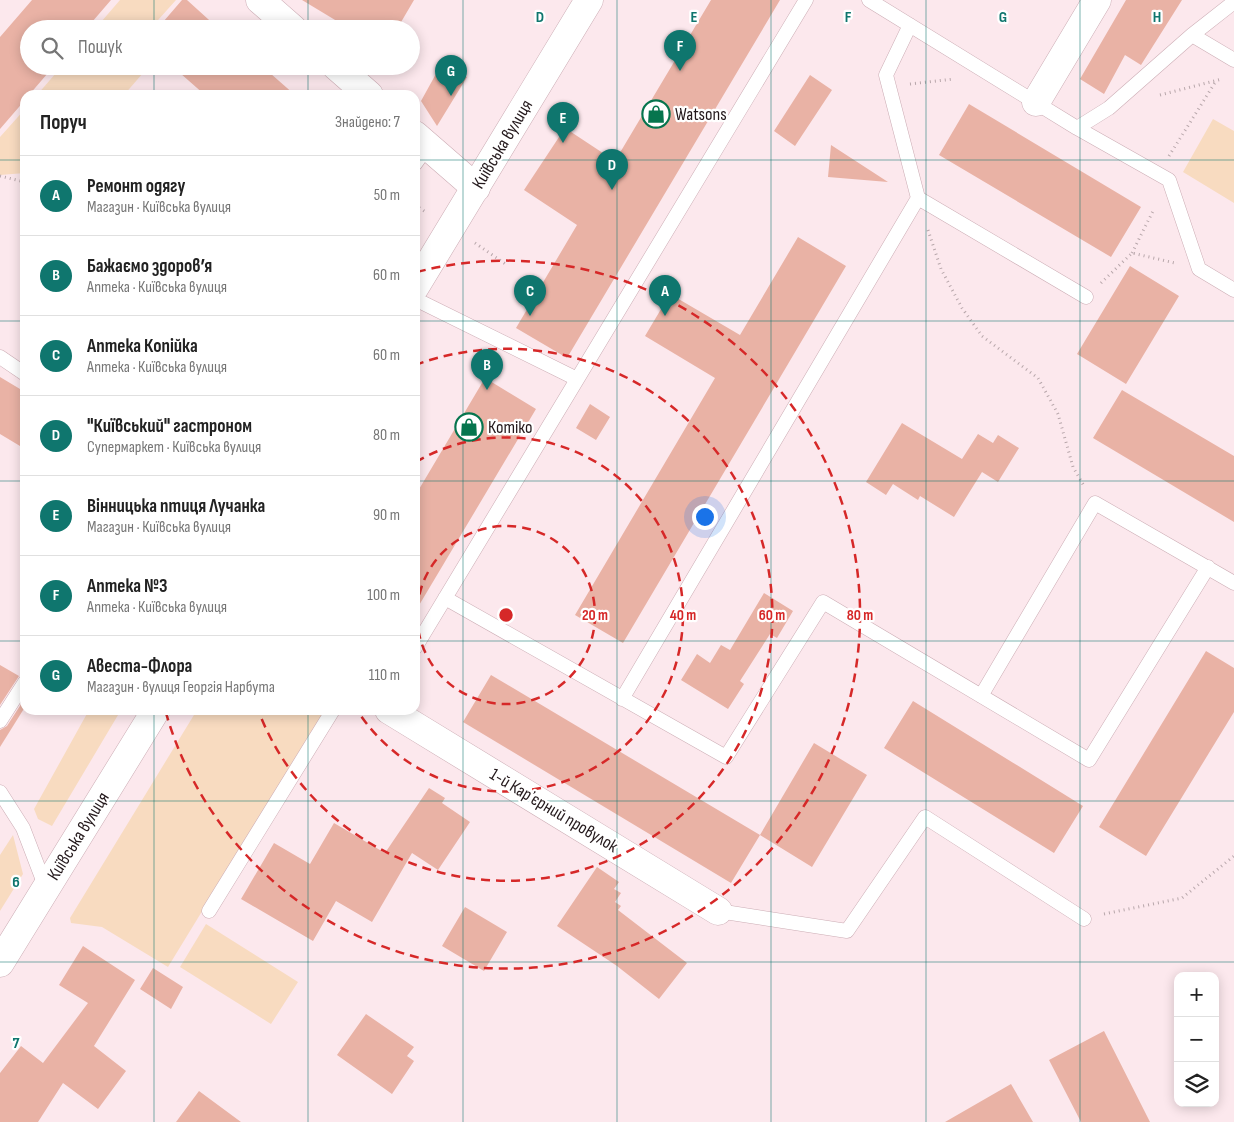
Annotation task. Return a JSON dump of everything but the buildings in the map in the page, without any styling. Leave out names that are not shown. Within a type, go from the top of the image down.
[{"type":"street","points":[[260,0],[283,20]]},
{"type":"street","name":"Київська вулиця","points":[[420,279],[589,0]]},
{"type":"street","points":[[1036,102],[1097,0]]},
{"type":"street","points":[[346,75],[363,90]]},
{"type":"street","points":[[420,149],[476,188]]},
{"type":"street","name":"Київська вулиця","points":[[0,963],[153,715]]},
{"type":"street","name":"1-й Карʼєрний провулок","points":[[397,715],[718,911]]},
{"type":"lane","points":[[420,640],[806,0]]},
{"type":"lane","points":[[877,2],[910,25],[1077,128],[1164,177],[1199,269],[1234,290]]},
{"type":"lane","points":[[1077,128],[1108,108],[1192,35],[1234,2]]},
{"type":"lane","points":[[622,699],[918,198],[886,75],[910,25]]},
{"type":"lane","points":[[1192,35],[1234,60]]},
{"type":"lane","points":[[918,198],[1086,297]]},
{"type":"lane","points":[[420,301],[577,379]]},
{"type":"lane","points":[[0,357],[20,371]]},
{"type":"lane","points":[[981,696],[1095,503],[1234,583]]},
{"type":"lane","points":[[445,598],[726,757],[823,602],[1088,760],[1208,567]]},
{"type":"lane","points":[[0,721],[20,690]]},
{"type":"lane","points":[[209,911],[330,715]]},
{"type":"lane","points":[[1,795],[23,828],[46,889]]},
{"type":"lane","points":[[718,911],[846,931],[925,817],[1084,919]]},
{"type":"path","points":[[890,86],[992,75]]},
{"type":"path","points":[[1154,96],[1225,78]]},
{"type":"path","points":[[1086,297],[1132,253],[1164,177],[1216,80]]},
{"type":"path","points":[[0,176],[20,181]]},
{"type":"path","points":[[918,198],[941,269],[962,308],[982,336],[1038,378],[1058,414],[1073,467],[1095,503]]},
{"type":"path","points":[[1132,253],[1199,269]]},
{"type":"path","points":[[1084,919],[1182,898],[1234,856]]},
{"type":"shaded area","points":[[120,0],[176,0],[158,20],[103,20]]},
{"type":"shaded area","points":[[54,75],[141,75],[128,90],[41,90]]},
{"type":"shaded area","points":[[20,115],[20,173],[0,175],[0,137]]},
{"type":"shaded area","points":[[1213,119],[1234,131],[1234,203],[1183,172]]},
{"type":"shaded area","points":[[86,715],[118,715],[52,826],[38,819],[34,809]]},
{"type":"shaded area","points":[[194,715],[322,715],[168,967],[102,927],[71,923],[70,918]]},
{"type":"shaded area","points":[[13,835],[23,874],[0,911],[0,855]]},
{"type":"shaded area","points":[[206,924],[298,982],[271,1024],[180,967]]},
{"type":"place","name":"Аптека №3","points":[[680,71]]},
{"type":"place","name":"Авеста-Флора","points":[[451,96]]},
{"type":"place","name":"Watsons","points":[[656,114]]},
{"type":"place","name":"Вінницька птиця Лучанка","points":[[563,143]]},
{"type":"place","name":"\"Київський\" гастроном","points":[[612,190]]},
{"type":"place","name":"Аптека Копійка","points":[[530,316]]},
{"type":"place","name":"Ремонт одягу","points":[[665,316]]},
{"type":"place","name":"Бажаємо здоров’я","points":[[487,390]]},
{"type":"place","name":"Котіко","points":[[469,427]]}]
